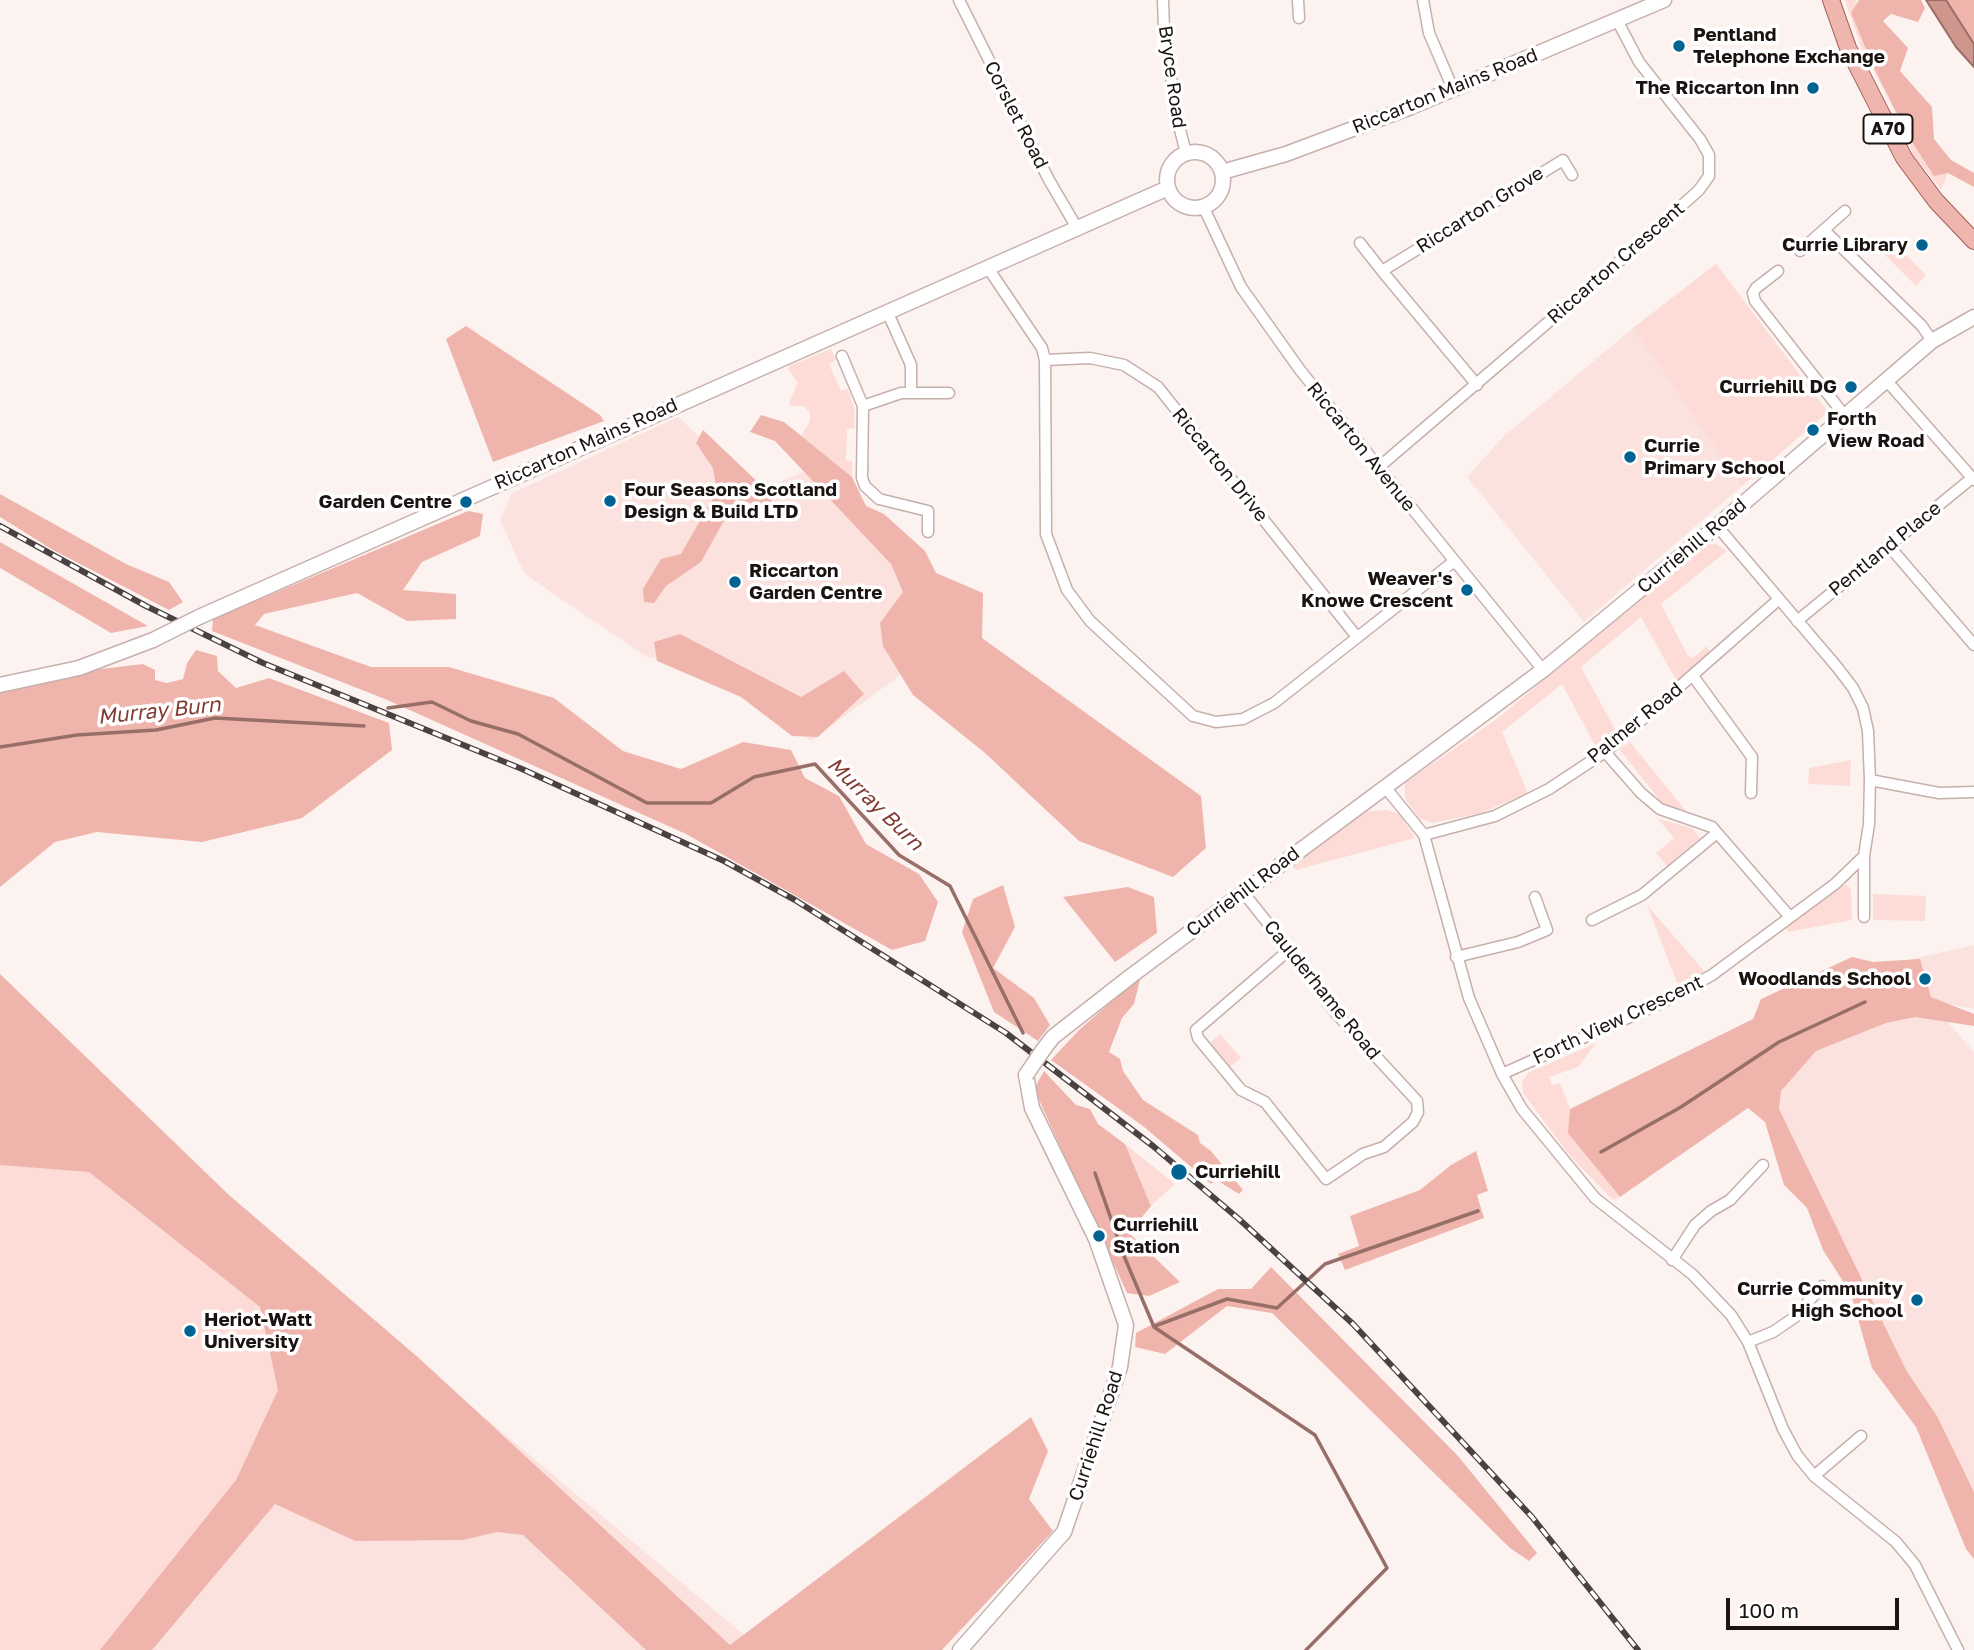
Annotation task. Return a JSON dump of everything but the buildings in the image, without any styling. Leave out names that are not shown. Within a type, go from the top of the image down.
[{"type":"main road","name":"A70","points":[[1831,0],[1848,48],[1904,158],[1936,201],[1974,241]]},
{"type":"street","name":"Corslet Road","points":[[959,0],[1049,180],[1077,228]]},
{"type":"street","name":"Bryce Road","points":[[1164,0],[1164,29],[1177,118],[1186,153]]},
{"type":"street","points":[[1298,0],[1299,19]]},
{"type":"street","points":[[1423,0],[1429,33],[1453,89]]},
{"type":"street","name":"Riccarton Mains Road","points":[[1222,172],[1286,154],[1453,89],[1664,0]]},
{"type":"street","name":"Riccarton Crescent","points":[[1379,467],[1477,385],[1699,190],[1709,176],[1709,155],[1700,139],[1639,62],[1617,20]]},
{"type":"street","points":[[1186,153],[1204,153],[1212,157],[1222,172],[1222,190],[1217,198],[1204,208],[1185,207],[1177,202],[1167,188],[1168,171],[1172,163],[1186,153]]},
{"type":"street","name":"Riccarton Grove","points":[[1382,271],[1563,160],[1572,175]]},
{"type":"street","name":"Riccarton Mains Road","points":[[0,685],[79,668],[153,640],[1167,188]]},
{"type":"street","name":"Riccarton Avenue","points":[[1204,208],[1241,287],[1300,370],[1452,562],[1543,670]]},
{"type":"street","points":[[1800,251],[1845,211]]},
{"type":"street","points":[[1824,230],[1922,326],[1931,341]]},
{"type":"street","points":[[1360,243],[1477,385]]},
{"type":"street","points":[[988,268],[1037,337],[1045,360],[1044,510],[1046,534],[1053,560],[1067,590],[1090,621],[1193,716],[1216,722],[1243,719],[1274,703],[1452,562]]},
{"type":"street","points":[[1778,271],[1756,288],[1753,293],[1755,301],[1845,416]]},
{"type":"street","points":[[887,311],[911,365],[911,393]]},
{"type":"street","name":"Curriehill Road","points":[[960,1650],[1064,1532],[1120,1367],[1126,1325],[1116,1288],[1096,1239],[1032,1108],[1026,1075],[1043,1050],[1073,1021],[1543,670],[1717,526],[1931,341],[1974,317]]},
{"type":"street","points":[[842,356],[863,406],[862,478],[865,486],[879,499],[928,512],[928,532]]},
{"type":"street","name":"Riccarton Drive","points":[[1045,360],[1090,358],[1124,365],[1158,387],[1357,637]]},
{"type":"street","points":[[1886,380],[1973,479]]},
{"type":"street","points":[[863,406],[892,394],[949,393]]},
{"type":"street","name":"Pentland Place","points":[[1797,621],[1973,479]]},
{"type":"street","points":[[1717,526],[1853,688],[1863,708],[1868,731],[1870,780],[1869,824],[1864,856],[1864,917]]},
{"type":"street","points":[[1889,546],[1974,645]]},
{"type":"street","name":"Palmer Road","points":[[1424,835],[1495,816],[1549,789],[1605,752],[1778,600]]},
{"type":"street","name":"Palmer Road","points":[[1693,676],[1752,757],[1751,793]]},
{"type":"street","points":[[1605,752],[1641,793],[1660,809],[1712,827],[1790,917]]},
{"type":"street","points":[[1870,780],[1939,793],[1974,792]]},
{"type":"street","points":[[1385,787],[1424,835],[1456,957],[1476,1018],[1522,1109],[1595,1198],[1713,1293],[1748,1342],[1783,1429],[1814,1476],[1896,1542],[1915,1565],[1958,1650]]},
{"type":"street","points":[[1592,920],[1642,895],[1717,833]]},
{"type":"street","name":"Forth View Crescent","points":[[1502,1074],[1677,995],[1760,942],[1835,884],[1864,856]]},
{"type":"street","name":"Caulderhame Road","points":[[1243,892],[1289,950],[1335,1012],[1417,1101],[1418,1112],[1413,1122],[1384,1147],[1363,1154],[1326,1178],[1265,1102],[1241,1090],[1198,1038],[1196,1030],[1199,1024],[1289,950]]},
{"type":"street","points":[[1456,957],[1518,942],[1547,930],[1535,897]]},
{"type":"street","points":[[1672,1260],[1695,1225],[1711,1210],[1730,1200],[1763,1165]]},
{"type":"street","points":[[1748,1342],[1773,1332],[1795,1317],[1822,1286]]},
{"type":"street","points":[[1814,1476],[1861,1436]]},
{"type":"shaded area","points":[[1845,0],[1856,0],[1864,36],[1948,173],[1941,189],[1912,154],[1908,138],[1860,44]]},
{"type":"shaded area","points":[[1859,0],[1921,0],[1925,8],[1918,22],[1891,14],[1883,21],[1908,48],[1900,71],[1932,107],[1934,139],[1951,160],[1974,173],[1974,187],[1948,173],[1934,176],[1910,139],[1873,66],[1851,13]]},
{"type":"shaded area","points":[[1926,0],[1946,0],[1974,44],[1974,67],[1956,47]]},
{"type":"shaded area","points":[[1946,0],[1974,0],[1974,44],[1968,36]]},
{"type":"shaded area","points":[[1889,238],[1926,275],[1916,286],[1878,248]]},
{"type":"shaded area","name":"Currie Primary School","points":[[1716,264],[1828,412],[1584,622],[1467,477],[1503,437],[1633,328]]},
{"type":"shaded area","points":[[1716,264],[1828,412],[1742,486],[1633,328]]},
{"type":"shaded area","points":[[466,326],[600,415],[604,421],[493,462],[446,339]]},
{"type":"shaded area","points":[[831,349],[836,360],[829,364],[841,391],[848,389],[854,408],[855,428],[847,429],[846,460],[852,461],[852,477],[801,436],[810,421],[810,413],[804,406],[791,406],[789,402],[798,383],[788,369],[789,366]]},
{"type":"shaded area","points":[[761,415],[784,422],[852,477],[866,506],[884,514],[925,551],[936,573],[983,593],[982,638],[1201,796],[1206,848],[1173,877],[1079,841],[985,753],[913,695],[883,646],[880,623],[903,592],[891,564],[775,441],[750,432]]},
{"type":"shaded area","name":"Riccarton Garden Centre","points":[[678,417],[759,491],[816,466],[901,532],[945,642],[811,741],[709,664],[647,657],[549,591],[524,573],[500,520],[512,493]]},
{"type":"shaded area","points":[[703,430],[763,487],[780,487],[768,507],[736,499],[701,562],[666,586],[654,603],[644,602],[643,589],[661,559],[681,554],[717,491],[713,468],[696,443]]},
{"type":"shaded area","points":[[0,494],[126,564],[169,582],[183,602],[169,610],[53,550],[0,517]]},
{"type":"shaded area","points":[[468,511],[483,514],[480,536],[422,562],[403,590],[456,594],[456,619],[407,621],[357,593],[264,614],[255,625],[371,667],[449,667],[554,698],[623,751],[681,769],[743,742],[791,750],[805,778],[839,796],[866,844],[919,874],[938,902],[925,941],[892,950],[686,834],[385,699],[212,631],[213,619]]},
{"type":"shaded area","points":[[0,542],[148,626],[111,633],[0,568]]},
{"type":"shaded area","points":[[1716,544],[1727,551],[1661,604],[1688,656],[1693,658],[1707,646],[1710,653],[1677,682],[1641,617],[1581,667],[1617,733],[1597,749],[1562,684],[1502,732],[1528,793],[1481,813],[1433,823],[1419,818],[1405,798],[1405,783],[1498,718],[1705,545]]},
{"type":"shaded area","points":[[680,634],[801,697],[844,671],[864,694],[818,737],[792,736],[741,697],[657,661],[654,642]]},
{"type":"shaded area","points":[[196,650],[217,656],[218,671],[236,688],[269,678],[389,723],[392,750],[302,818],[202,842],[97,832],[55,842],[0,887],[0,690],[101,669],[143,664],[155,670],[155,680],[167,683],[183,679],[187,663]]},
{"type":"shaded area","points":[[1630,742],[1686,811],[1662,803],[1619,749]]},
{"type":"shaded area","points":[[1851,760],[1850,786],[1808,784],[1809,768]]},
{"type":"shaded area","points":[[1387,810],[1399,814],[1415,838],[1296,870],[1291,865],[1367,811]]},
{"type":"shaded area","points":[[1658,819],[1692,828],[1700,838],[1667,866],[1656,853],[1674,838]]},
{"type":"shaded area","points":[[1846,884],[1851,889],[1852,920],[1788,932],[1785,928]]},
{"type":"shaded area","points":[[1003,885],[1015,927],[993,968],[1034,998],[1050,1025],[1038,1041],[994,1012],[962,932],[973,899]]},
{"type":"shaded area","points":[[1128,887],[1154,897],[1157,933],[1115,962],[1063,897]]},
{"type":"shaded area","points":[[1873,894],[1926,896],[1925,921],[1873,920]]},
{"type":"shaded area","points":[[1647,905],[1704,971],[1678,985]]},
{"type":"shaded area","name":"Woodlands School","points":[[1974,945],[1974,1009],[1938,1002],[1925,991],[1872,968]]},
{"type":"shaded area","points":[[1852,957],[1873,962],[1920,959],[1931,997],[1974,1014],[1974,1026],[1915,1017],[1886,1023],[1816,1051],[1781,1091],[1779,1109],[1906,1370],[1937,1416],[1974,1492],[1974,1559],[1966,1549],[1916,1427],[1872,1368],[1851,1294],[1823,1250],[1807,1208],[1784,1185],[1765,1122],[1748,1108],[1620,1197],[1568,1133],[1570,1109],[1753,1019],[1761,999]]},
{"type":"shaded area","points":[[0,974],[229,1195],[420,1359],[730,1645],[1031,1417],[1048,1451],[1029,1499],[1053,1531],[942,1650],[646,1650],[523,1535],[497,1532],[463,1540],[355,1541],[275,1504],[152,1650],[100,1650],[236,1480],[278,1390],[260,1307],[89,1172],[0,1165]]},
{"type":"shaded area","points":[[1141,976],[1134,1004],[1122,1018],[1109,1052],[1120,1059],[1123,1071],[1143,1100],[1198,1135],[1200,1143],[1211,1151],[1243,1190],[1239,1194],[1215,1179],[1211,1184],[1143,1126],[1051,1060],[1079,1030]]},
{"type":"shaded area","name":"Currie Community High School","points":[[1937,1010],[1974,1052],[1974,1527],[1748,1074],[1879,1019]]},
{"type":"shaded area","name":"Heriot-Watt University","points":[[0,1011],[762,1650],[0,1650]]},
{"type":"shaded area","points":[[1220,1034],[1241,1058],[1230,1067],[1210,1043]]},
{"type":"shaded area","points":[[1596,1043],[1578,1067],[1549,1077],[1552,1085],[1560,1083],[1570,1109],[1569,1133],[1620,1197],[1613,1200],[1571,1157],[1523,1093],[1522,1081],[1528,1073]]},
{"type":"shaded area","points":[[1044,1071],[1076,1105],[1090,1109],[1098,1124],[1125,1144],[1151,1206],[1129,1233],[1180,1282],[1149,1296],[1127,1293],[1034,1089]]},
{"type":"shaded area","points":[[1125,1144],[1175,1184],[1151,1206],[1132,1160]]},
{"type":"shaded area","points":[[1476,1151],[1488,1191],[1477,1195],[1484,1218],[1345,1270],[1338,1254],[1359,1246],[1350,1216],[1420,1190],[1451,1165]]},
{"type":"shaded area","points":[[0,1165],[89,1172],[260,1308],[278,1390],[236,1480],[100,1650],[0,1650]]},
{"type":"shaded area","points":[[1271,1267],[1458,1456],[1537,1553],[1529,1561],[1510,1548],[1272,1313],[1227,1306],[1165,1354],[1135,1347],[1136,1333],[1218,1289],[1251,1289]]},
{"type":"waterway","name":"Murray Burn","points":[[388,708],[432,702],[471,721],[518,734],[647,803],[711,803],[754,777],[815,764],[899,855],[950,886],[1023,1033]]},
{"type":"waterway","name":"Murray Burn","points":[[0,747],[77,735],[156,730],[215,718],[364,726]]},
{"type":"waterway","points":[[1601,1152],[1681,1107],[1779,1042],[1865,1002]]},
{"type":"waterway","points":[[1095,1173],[1124,1256],[1154,1327],[1315,1435],[1387,1568],[1306,1650]]},
{"type":"waterway","points":[[1155,1326],[1227,1299],[1277,1308],[1325,1264],[1478,1211]]},
{"type":"railway","points":[[0,526],[146,606],[263,663],[522,769],[724,861],[795,900],[1006,1033],[1153,1146],[1240,1220],[1353,1324],[1532,1517],[1638,1650]]},
{"type":"place","name":"Pentland Telephone Exchange","points":[[1679,46]]},
{"type":"place","name":"The Riccarton Inn","points":[[1813,88]]},
{"type":"place","name":"Currie Library","points":[[1922,245]]},
{"type":"place","name":"Curriehill DG","points":[[1851,387]]},
{"type":"place","name":"Forth View Road","points":[[1813,430]]},
{"type":"place","name":"Currie Primary School","points":[[1630,457]]},
{"type":"place","name":"Four Seasons Scotland Design & Build LTD","points":[[610,501]]},
{"type":"place","name":"Garden Centre","points":[[466,502]]},
{"type":"place","name":"Riccarton Garden Centre","points":[[735,582]]},
{"type":"place","name":"Weaver's Knowe Crescent","points":[[1467,590]]},
{"type":"place","name":"Woodlands School","points":[[1925,979]]},
{"type":"place","name":"Curriehill","points":[[1179,1172]]},
{"type":"place","name":"Curriehill Station","points":[[1099,1236]]},
{"type":"place","name":"Currie Community High School","points":[[1917,1300]]},
{"type":"place","name":"Heriot-Watt University","points":[[190,1331]]}]
